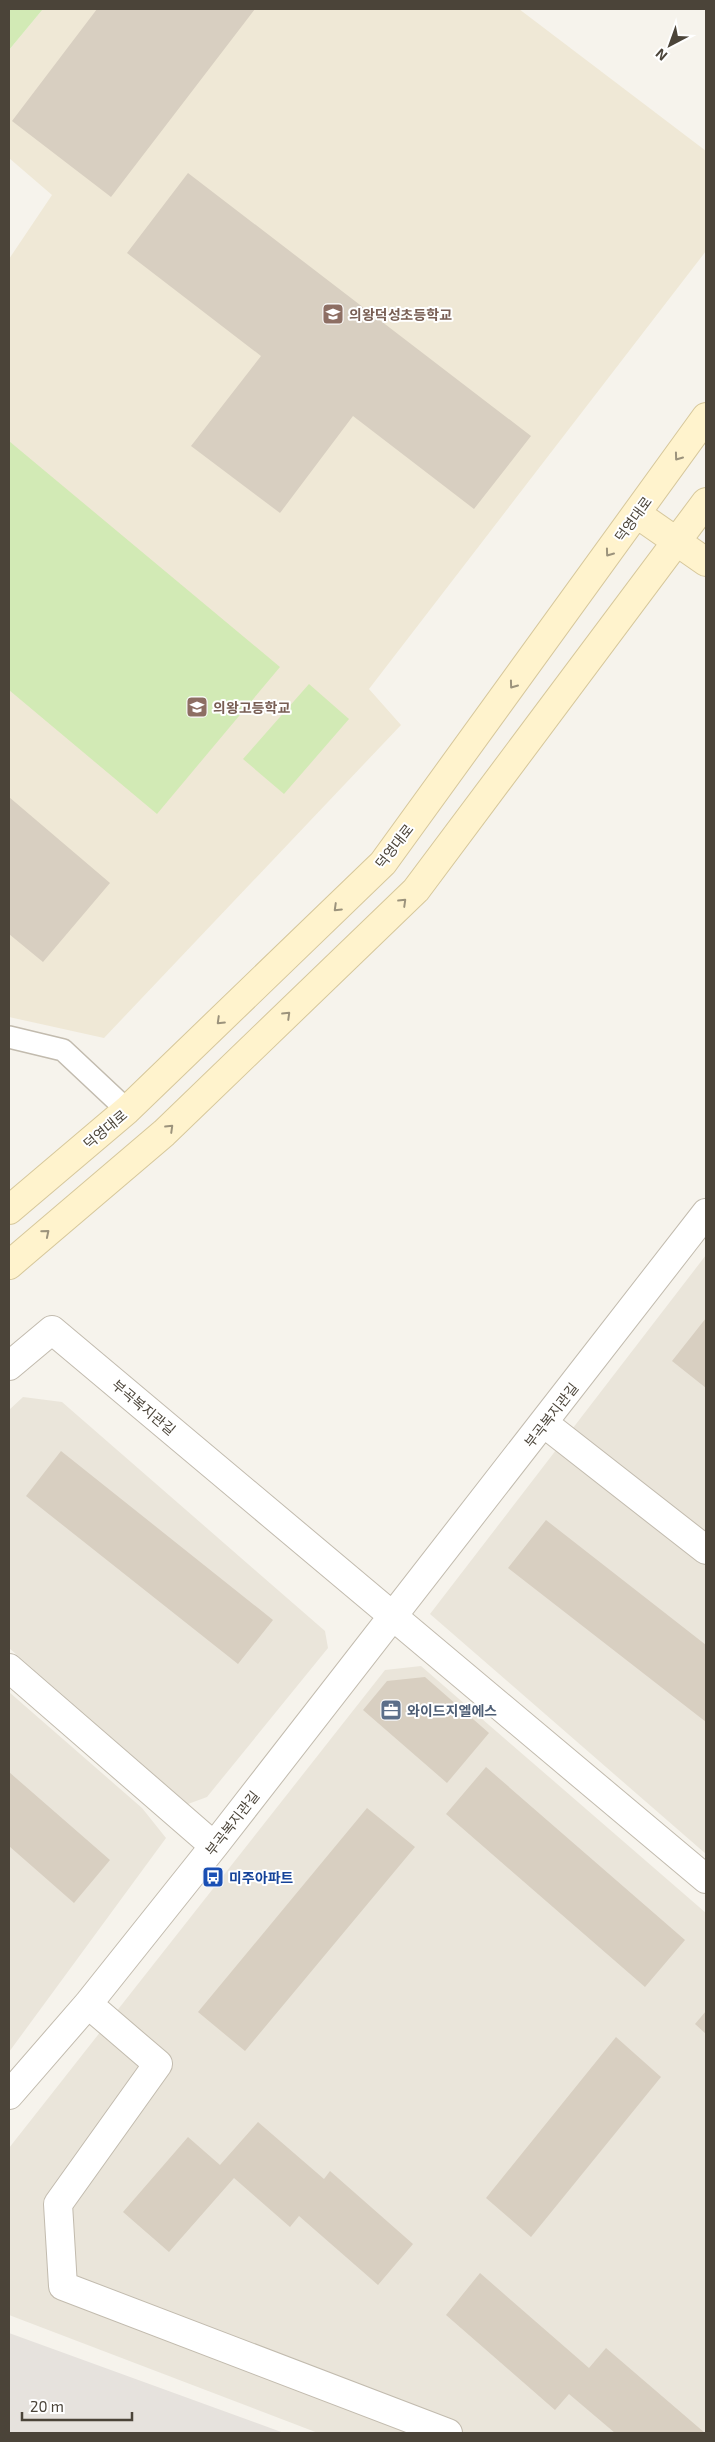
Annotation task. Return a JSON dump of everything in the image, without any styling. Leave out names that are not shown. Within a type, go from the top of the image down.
[{"type":"street","name":"덕영대로","points":[[9,1210],[127,1110],[383,863],[706,417]]},
{"type":"street","points":[[9,1264],[164,1134],[416,890],[706,502]]},
{"type":"street","points":[[637,514],[706,562]]},
{"type":"street","name":"부곡복지관길","points":[[9,2095],[88,2004],[214,1846],[544,1424],[706,1213]]},
{"type":"street","name":"부곡복지관길","points":[[9,1366],[52,1330],[394,1616]]},
{"type":"street","points":[[544,1424],[706,1550]]},
{"type":"street","points":[[394,1616],[706,1879]]},
{"type":"street","points":[[9,1668],[214,1846]]},
{"type":"street","points":[[88,2004],[158,2064],[58,2204],[63,2286],[448,2433]]},
{"type":"lane","points":[[9,1037],[63,1050],[127,1110]]},
{"type":"shaded area","name":"의왕덕성초등학교","points":[[43,9],[519,9],[706,151],[706,251],[369,689],[401,725],[104,1038],[9,1017],[9,259],[52,195],[9,158],[9,50]]},
{"type":"shaded area","points":[[706,1255],[706,1854],[430,1614]]},
{"type":"shaded area","points":[[23,1397],[62,1402],[325,1631],[328,1648],[207,1797],[188,1804],[9,1648],[9,1410]]},
{"type":"shaded area","points":[[421,1666],[706,1913],[706,2433],[318,2433],[9,2315],[9,2148],[385,1670]]},
{"type":"shaded area","points":[[9,1692],[142,1808],[166,1838],[9,2052]]},
{"type":"shaded area","points":[[9,2333],[284,2433],[9,2433]]},
{"type":"green space","points":[[9,9],[43,9],[9,50]]},
{"type":"green space","points":[[9,441],[280,667],[157,814],[9,690]]},
{"type":"green space","points":[[309,684],[349,719],[284,794],[243,759]]},
{"type":"building","points":[[97,9],[255,9],[111,197],[12,121]]},
{"type":"building","points":[[188,173],[531,436],[474,509],[353,416],[280,513],[191,446],[261,356],[127,253]]},
{"type":"building","points":[[9,797],[110,883],[43,962],[9,934]]},
{"type":"building","points":[[706,1318],[706,1388],[672,1361]]},
{"type":"building","points":[[61,1451],[273,1620],[238,1664],[26,1496]]},
{"type":"building","points":[[546,1520],[706,1645],[706,1722],[508,1568]]},
{"type":"building","points":[[425,1677],[489,1733],[447,1783],[363,1710],[387,1681]]},
{"type":"building","points":[[486,1767],[685,1940],[645,1987],[446,1814]]},
{"type":"building","points":[[9,1772],[110,1860],[74,1903],[9,1846]]},
{"type":"building","points":[[367,1808],[415,1847],[245,2051],[198,2012]]},
{"type":"building","points":[[706,2011],[706,2034],[695,2024]]},
{"type":"building","points":[[616,2037],[661,2077],[531,2237],[486,2198]]},
{"type":"building","points":[[258,2122],[324,2179],[330,2171],[413,2244],[378,2285],[299,2216],[290,2227],[234,2178],[169,2252],[123,2212],[188,2137],[220,2165]]},
{"type":"building","points":[[480,2273],[589,2368],[606,2348],[705,2433],[615,2433],[569,2394],[555,2410],[446,2315]]},
{"type":"place","name":"의왕덕성초등학교","points":[[333,314]]},
{"type":"place","name":"의왕고등학교","points":[[197,707]]},
{"type":"place","name":"와이드지엘에스","points":[[391,1710]]},
{"type":"place","name":"미주아파트","points":[[213,1877]]}]
